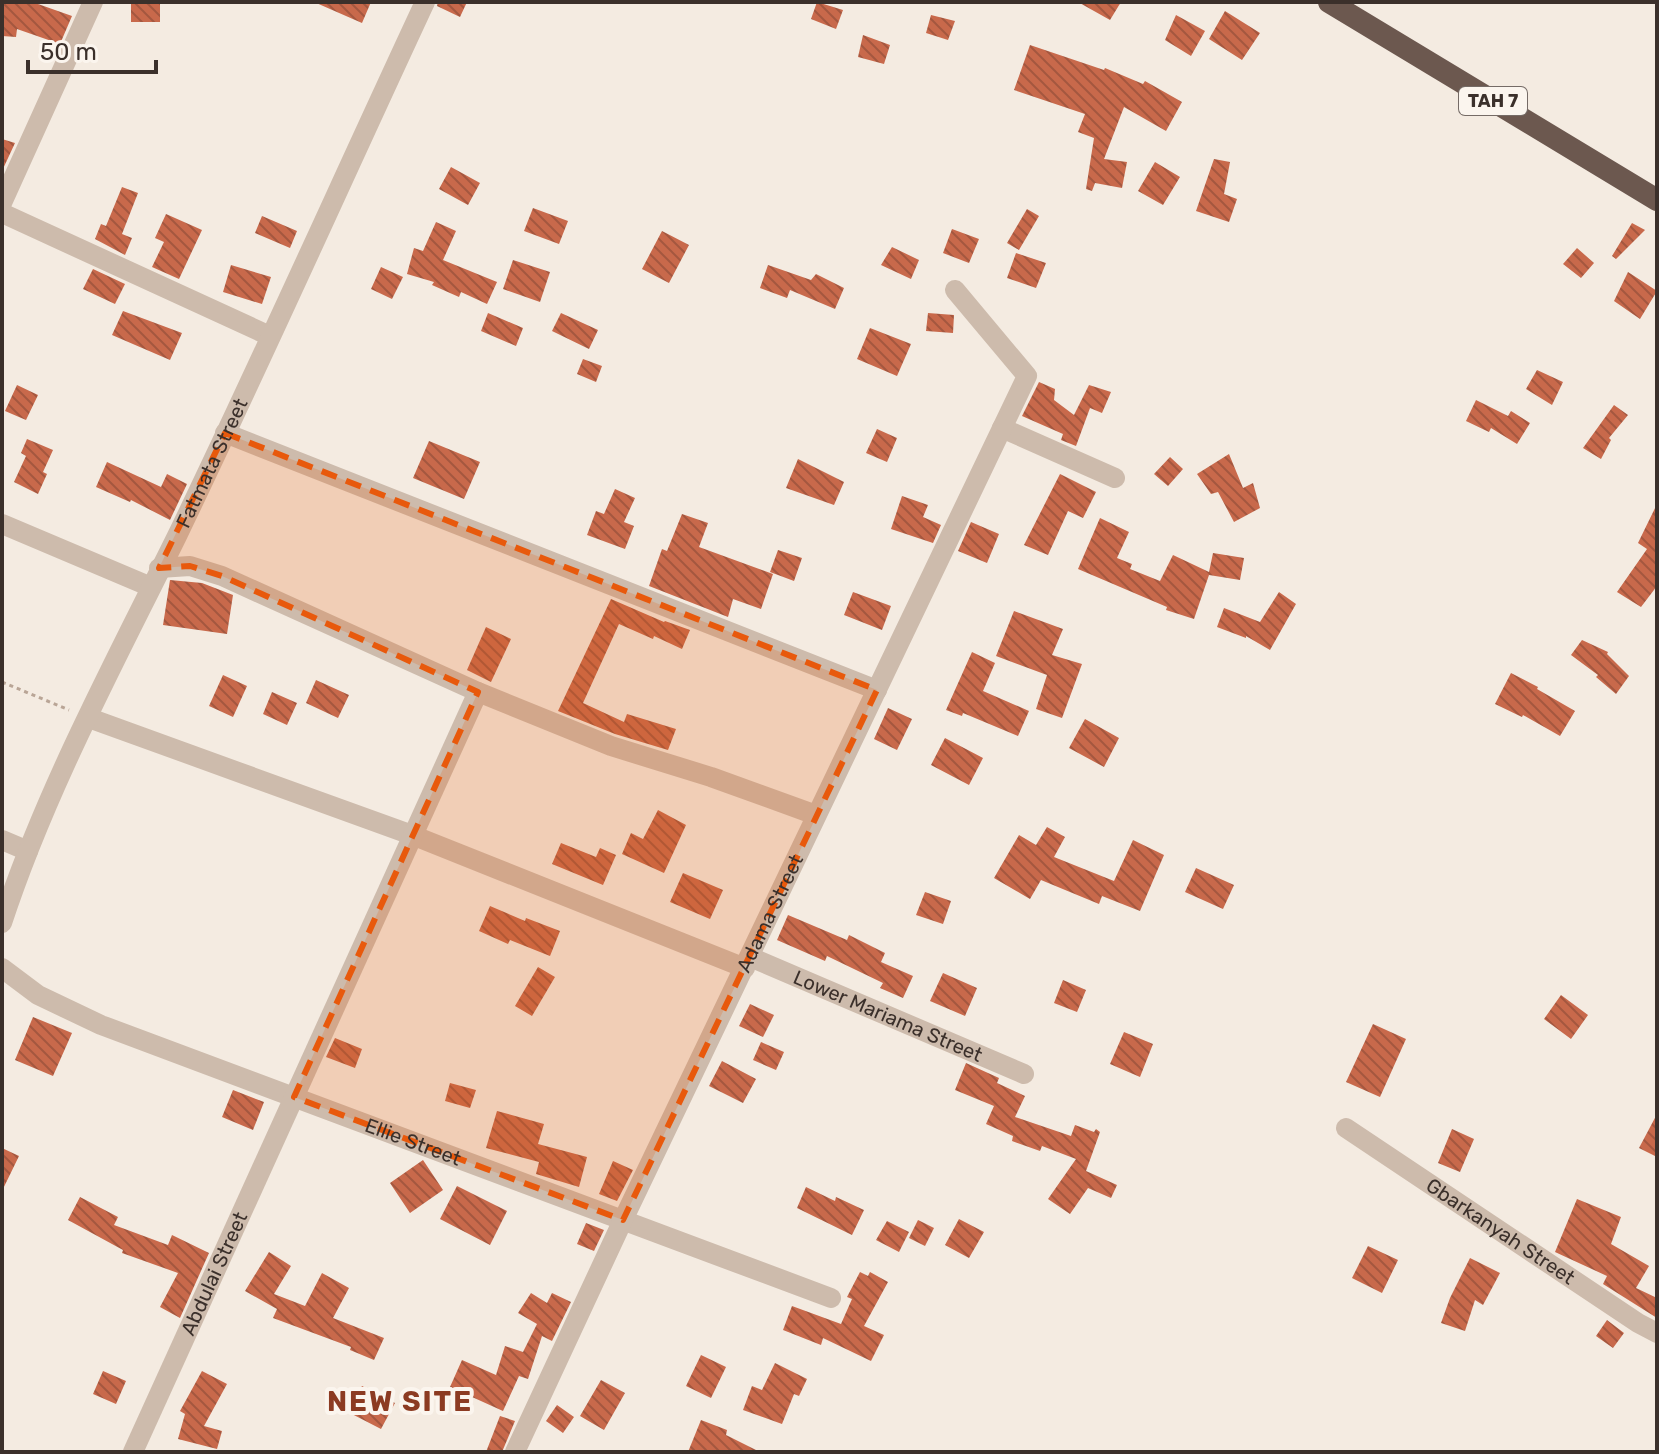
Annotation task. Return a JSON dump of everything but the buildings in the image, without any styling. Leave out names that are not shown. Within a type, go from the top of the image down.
[{"type":"highway","name":"TAH 7","points":[[1329,2],[1657,200]]},
{"type":"street","points":[[2,203],[93,2]]},
{"type":"street","name":"Fatmata Street","points":[[2,923],[28,851],[89,718],[425,2]]},
{"type":"street","points":[[2,213],[270,336]]},
{"type":"street","name":"Adama Street","points":[[515,1452],[1027,376],[955,290]]},
{"type":"street","points":[[1002,428],[1115,478]]},
{"type":"street","points":[[225,433],[877,690]]},
{"type":"street","points":[[2,524],[155,578],[190,566],[222,576],[478,692],[611,746],[711,777],[816,815]]},
{"type":"street","name":"Abdulai Street","points":[[133,1452],[478,692]]},
{"type":"street","name":"Lower Mariama Street","points":[[89,718],[412,835],[748,962],[1024,1074]]},
{"type":"street","points":[[2,840],[28,851]]},
{"type":"street","name":"Ellie Street","points":[[2,968],[38,995],[101,1025],[831,1298]]},
{"type":"street","name":"Gbarkanyah Street","points":[[1346,1128],[1657,1333]]},
{"type":"path","points":[[2,682],[89,718]]},
{"type":"highlighted area","points":[[225,433],[877,690],[623,1220],[294,1097],[478,692],[222,576],[190,566],[159,568]]},
{"type":"district","name":"NEW SITE","points":[[400,1401]]}]
